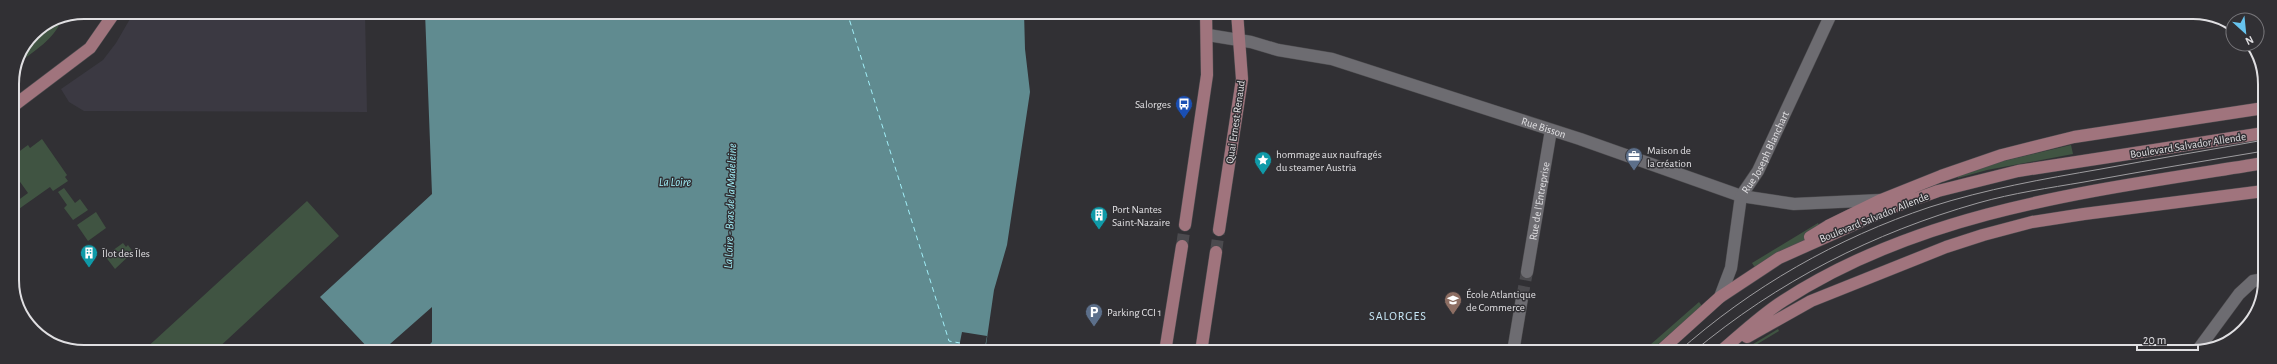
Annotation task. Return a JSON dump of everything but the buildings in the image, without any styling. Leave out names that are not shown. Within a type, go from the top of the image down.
[{"type":"main road","points":[[19,102],[90,48],[110,19]]},
{"type":"main road","points":[[1185,225],[1206,83],[1208,35],[1207,19]]},
{"type":"main road","name":"Quai Ernest Renaud","points":[[1219,230],[1242,79],[1238,19]]},
{"type":"main road","points":[[1779,258],[1828,226],[1881,200],[1970,165],[2039,145],[2074,137],[2258,109]]},
{"type":"main road","name":"Boulevard Salvador Allende","points":[[1667,345],[1720,297],[1779,258],[1891,208],[1938,191],[2018,171],[2258,134]]},
{"type":"main road","points":[[1729,345],[1782,301],[1820,279],[1906,240],[1946,226],[1988,214],[2091,192],[2258,164]]},
{"type":"main road","points":[[1732,345],[1811,301],[1946,246],[1983,235],[2032,222],[2258,192]]},
{"type":"main road","points":[[1166,345],[1182,246]]},
{"type":"main road","points":[[1201,345],[1216,252]]},
{"type":"street","name":"Rue Joseph Blanchart","points":[[1720,297],[1731,268],[1740,196],[1758,171],[1825,19]]},
{"type":"street","name":"Rue Bisson","points":[[1208,35],[1239,40],[1278,50],[1332,59],[1551,130],[1740,196],[1794,204],[1881,200]]},
{"type":"street","name":"Rue de l'Entreprise","points":[[1526,272],[1551,130]]},
{"type":"street","points":[[2202,344],[2239,294],[2253,281],[2258,280]]},
{"type":"street","points":[[1514,345],[1522,298]]},
{"type":"shaded area","points":[[130,19],[365,19],[367,112],[84,111],[69,102],[61,89],[103,60],[116,43]]},
{"type":"green space","points":[[60,24],[50,38],[24,59],[38,38],[48,30]]},
{"type":"green space","points":[[42,139],[67,175],[65,177],[68,181],[53,191],[50,187],[19,209],[19,200],[28,193],[19,180],[19,152],[28,145],[30,148]]},
{"type":"green space","points":[[2071,145],[2073,154],[1987,170],[1958,178],[1957,175],[1999,162]]},
{"type":"green space","points":[[64,188],[75,203],[80,199],[88,210],[73,220],[64,208],[67,205],[58,192]]},
{"type":"green space","points":[[307,201],[339,236],[221,345],[150,345]]},
{"type":"green space","points":[[96,212],[106,228],[88,241],[77,225]]},
{"type":"green space","points":[[1818,223],[1822,231],[1756,269],[1752,263]]},
{"type":"green space","points":[[123,243],[126,247],[128,245],[133,252],[115,269],[105,256]]},
{"type":"green space","points":[[1699,302],[1702,306],[1657,345],[1650,345]]},
{"type":"green space","points":[[1778,329],[1779,331],[1756,345],[1752,345]]},
{"type":"water","name":"La Loire","points":[[425,19],[1024,19],[1025,49],[1030,92],[1007,245],[994,290],[986,345],[429,345],[432,342],[432,307],[389,345],[365,345],[320,297],[432,194]]},
{"type":"pier","points":[[962,332],[987,336],[985,345],[959,345]]},
{"type":"ferry route","points":[[849,19],[949,341],[960,343]]},
{"type":"tunnel","points":[[1182,246],[1185,225]]},
{"type":"tunnel","points":[[1216,252],[1219,230]]},
{"type":"tunnel","points":[[1522,298],[1527,272]]},
{"type":"tram line","points":[[1686,345],[1735,306],[1796,267],[1829,249],[1895,219],[1972,195],[2015,185],[2258,141]]},
{"type":"tram line","points":[[1702,345],[1725,326],[1759,303],[1828,262],[1901,229],[1939,215],[1991,199],[2258,152]]},
{"type":"place","name":"Salorges","points":[[1184,119]]},
{"type":"place","name":"Maison de la création","points":[[1634,171]]},
{"type":"place","name":"hommage aux naufragés du steamer Austria","points":[[1263,175]]},
{"type":"place","name":"Port Nantes Saint-Nazaire","points":[[1099,230]]},
{"type":"place","name":"Îlot des Îles","points":[[89,268]]},
{"type":"place","name":"École Atlantique de Commerce","points":[[1453,315]]},
{"type":"place","name":"Parking CCI 1","points":[[1094,327]]},
{"type":"district","name":"SALORGES","points":[[1398,316]]},
{"type":"water label","name":"La Loire - Bras de la Madeleine","points":[[730,206]]}]
